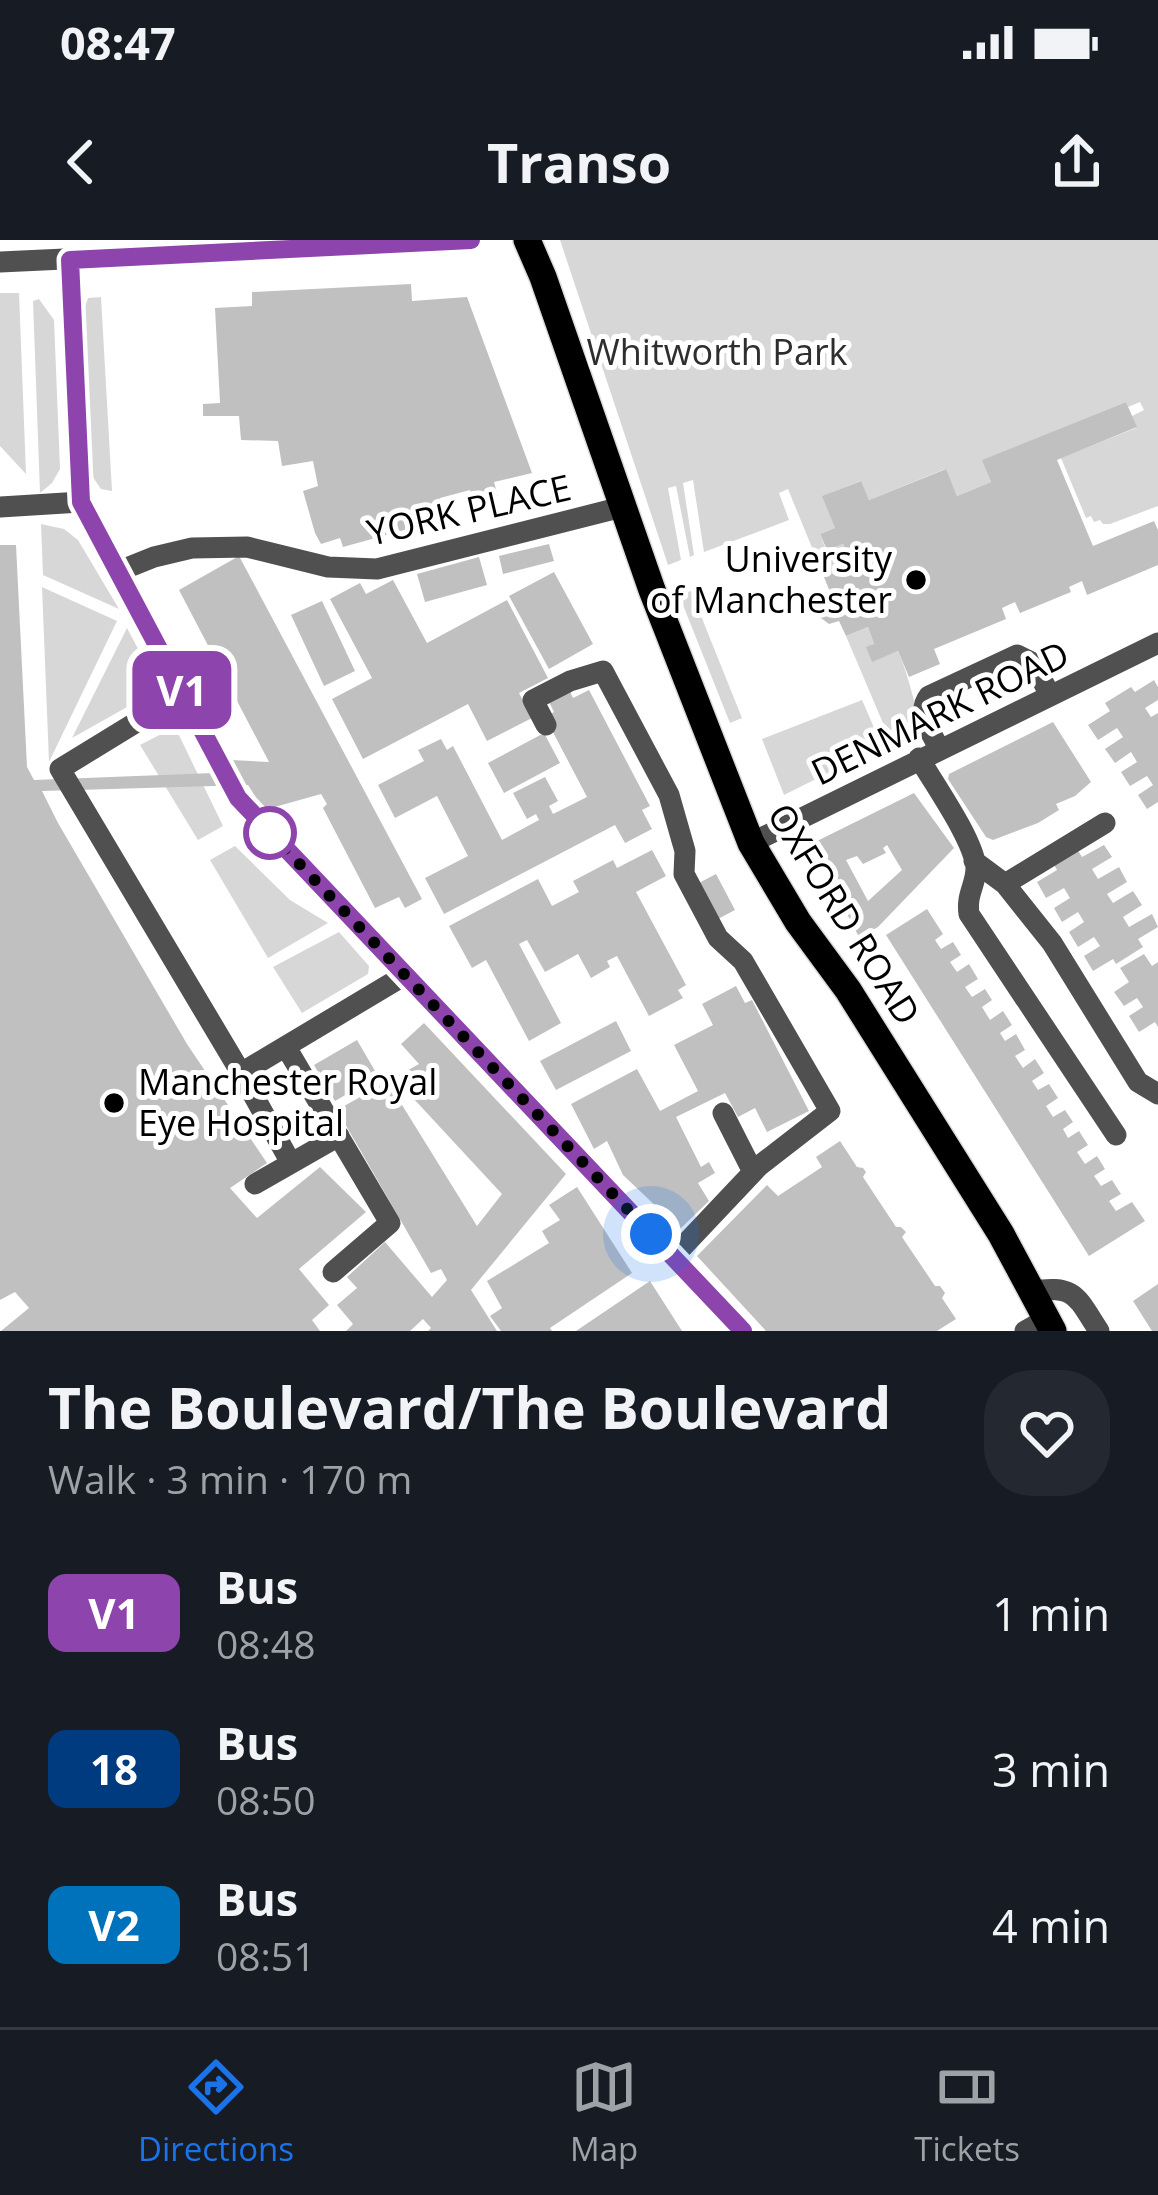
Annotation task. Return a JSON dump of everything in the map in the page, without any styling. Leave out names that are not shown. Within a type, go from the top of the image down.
[{"type":"main road","name":"OXFORD ROAD","points":[[527,240],[622,507],[751,843],[1001,1234],[1032,1291],[1041,1327]]},
{"type":"street","points":[[0,262],[471,240]]},
{"type":"street","points":[[70,260],[81,502],[238,798],[743,1331]]},
{"type":"street","points":[[0,507],[81,502]]},
{"type":"street","name":"YORK PLACE","points":[[119,571],[193,548],[248,547],[328,567],[377,569],[622,507]]},
{"type":"street","name":"DENMARK ROAD","points":[[751,843],[1157,646]]},
{"type":"street","points":[[1050,695],[1034,663],[1017,656],[928,696],[923,715],[929,753],[972,854],[976,872],[967,899],[969,914],[1116,1136]]},
{"type":"street","points":[[546,725],[533,700],[569,681],[603,671],[669,796],[685,850],[684,874],[718,938],[743,961],[830,1111],[754,1172],[673,1257]]},
{"type":"street","points":[[184,693],[60,769],[291,1163]]},
{"type":"street","points":[[1005,884],[1105,823]]},
{"type":"street","points":[[972,854],[1005,884],[1052,943],[1138,1082],[1158,1094]]},
{"type":"street","points":[[241,1073],[405,975]]},
{"type":"street","points":[[286,1047],[390,1223],[333,1272]]},
{"type":"street","points":[[723,1113],[754,1172]]},
{"type":"street","points":[[255,1184],[339,1136]]},
{"type":"street","points":[[1032,1291],[1060,1287],[1071,1293],[1099,1331]]},
{"type":"green space","name":"Whitworth Park","points":[[560,240],[1158,240],[1158,506],[1110,524],[1094,522],[1091,516],[1086,518],[1061,458],[1136,428],[1132,416],[1144,410],[1140,402],[1128,407],[1126,402],[983,460],[991,482],[957,496],[945,469],[869,500],[860,481],[823,496],[835,528],[820,534],[826,550],[843,544],[852,566],[824,577],[788,489],[779,493],[789,520],[704,552],[693,480],[683,483],[694,555],[690,557],[676,486],[668,488],[681,560],[668,565]]},
{"type":"green space","points":[[0,293],[19,293],[26,474],[0,446]]},
{"type":"green space","points":[[101,297],[112,491],[101,489],[90,473],[83,423],[83,313],[88,298]]},
{"type":"green space","points":[[39,299],[54,320],[60,469],[40,493],[33,301]]},
{"type":"green space","points":[[41,524],[64,529],[78,540],[119,609],[43,575]]},
{"type":"green space","points":[[42,587],[117,621],[49,762]]},
{"type":"green space","points":[[691,591],[742,718],[730,723],[679,595]]},
{"type":"green space","points":[[868,627],[874,644],[867,648],[873,661],[898,651],[922,726],[891,742],[846,636]]},
{"type":"green space","points":[[127,628],[155,681],[152,693],[72,738]]},
{"type":"green space","points":[[862,700],[882,746],[784,795],[762,739]]},
{"type":"green space","points":[[175,727],[223,826],[198,840],[140,745]]},
{"type":"green space","points":[[235,846],[290,900],[328,923],[268,958],[210,860]]},
{"type":"green space","points":[[339,932],[369,966],[368,974],[302,1013],[273,967]]},
{"type":"building","points":[[411,284],[412,301],[467,297],[532,473],[494,482],[498,497],[474,504],[470,490],[440,498],[442,512],[424,517],[426,524],[343,547],[340,538],[321,544],[303,491],[318,486],[313,461],[282,466],[278,441],[241,440],[239,416],[203,416],[203,404],[220,403],[215,308],[252,306],[252,292]]},
{"type":"building","points":[[1126,402],[1137,427],[1057,460],[1093,546],[1154,521],[1158,565],[1087,595],[1082,581],[1069,587],[1071,592],[1020,613],[1015,602],[1002,608],[1006,619],[934,649],[940,664],[909,677],[898,651],[872,662],[866,647],[874,644],[868,627],[846,636],[839,621],[829,624],[817,615],[817,600],[830,592],[824,577],[852,566],[843,544],[827,550],[820,534],[835,528],[822,496],[861,481],[869,500],[946,469],[957,496],[991,482],[982,460]]},
{"type":"building","points":[[549,544],[554,561],[503,574],[499,556]]},
{"type":"building","points":[[0,545],[16,545],[27,767],[34,780],[239,772],[231,760],[269,762],[179,590],[239,556],[422,899],[405,908],[399,897],[375,908],[323,808],[327,804],[321,794],[264,810],[248,785],[42,791],[187,1044],[267,1163],[230,1188],[257,1218],[320,1167],[366,1212],[299,1269],[329,1305],[312,1320],[320,1331],[1,1331],[29,1308],[15,1292],[0,1300]]},
{"type":"building","points":[[479,557],[487,585],[425,602],[417,574]]},
{"type":"building","points":[[554,572],[593,644],[549,669],[509,596]]},
{"type":"building","points":[[393,580],[427,643],[507,600],[548,678],[519,693],[532,718],[487,741],[468,704],[363,759],[332,699],[372,678],[330,599],[360,583],[366,594]]},
{"type":"building","points":[[322,601],[355,671],[324,686],[291,615]]},
{"type":"building","points":[[1154,680],[1158,700],[1145,708],[1151,717],[1158,713],[1158,802],[1147,809],[1138,795],[1153,785],[1147,776],[1130,786],[1121,772],[1137,762],[1131,752],[1115,763],[1105,749],[1123,737],[1117,728],[1098,740],[1088,725],[1110,711],[1105,703]]},
{"type":"building","points":[[567,685],[573,698],[589,690],[650,806],[642,810],[652,829],[625,843],[615,825],[444,914],[425,878],[468,856],[437,796],[395,818],[378,785],[424,761],[418,750],[441,739],[447,750],[453,746],[502,840],[539,820],[536,814],[527,819],[513,793],[545,777],[558,801],[549,806],[553,814],[587,797],[545,717],[554,712],[546,696]]},
{"type":"building","points":[[1053,722],[1091,782],[1056,804],[1059,810],[1038,823],[993,840],[986,837],[949,774]]},
{"type":"building","points":[[544,733],[560,763],[504,793],[488,763]]},
{"type":"building","points":[[914,793],[954,848],[878,927],[859,937],[811,844]],"holes":[[[887,845],[902,870],[868,901],[846,860],[857,856],[863,864],[886,853]]]},
{"type":"building","points":[[1104,845],[1112,857],[1092,869],[1098,879],[1119,867],[1127,882],[1107,894],[1113,903],[1133,891],[1142,905],[1123,917],[1129,927],[1152,914],[1158,927],[1138,939],[1143,947],[1116,964],[1113,959],[1093,971],[1084,956],[1100,946],[1094,937],[1078,947],[1069,932],[1084,922],[1078,912],[1062,922],[1054,908],[1070,898],[1064,888],[1046,898],[1037,882],[1057,870],[1053,863],[1077,849],[1082,857]]},
{"type":"building","points":[[652,850],[666,876],[636,892],[686,985],[678,990],[683,998],[649,1016],[617,956],[607,961],[610,967],[591,978],[578,954],[545,972],[527,940],[519,944],[561,1023],[529,1041],[486,960],[472,968],[449,926],[538,879],[552,906],[579,892],[573,881],[613,860],[617,868]]},
{"type":"building","points":[[716,874],[735,910],[714,921],[695,885]]},
{"type":"building","points":[[927,909],[943,934],[935,940],[941,949],[953,942],[961,955],[950,962],[957,972],[969,964],[978,979],[965,987],[972,997],[985,989],[992,1000],[982,1007],[990,1020],[1003,1011],[1012,1025],[1000,1033],[1005,1041],[1016,1034],[1025,1050],[1015,1056],[1023,1068],[1035,1059],[1044,1073],[1032,1081],[1038,1090],[1049,1084],[1058,1098],[1046,1106],[1053,1117],[1065,1110],[1073,1122],[1063,1129],[1068,1138],[1079,1131],[1088,1145],[1077,1152],[1085,1164],[1097,1156],[1105,1169],[1094,1176],[1101,1186],[1112,1180],[1121,1194],[1109,1201],[1116,1211],[1132,1202],[1145,1221],[1089,1256],[886,935]]},
{"type":"building","points":[[1144,954],[1152,966],[1158,962],[1158,1027],[1155,1022],[1139,1032],[1129,1016],[1143,1007],[1137,998],[1124,1006],[1114,992],[1129,982],[1120,968]]},
{"type":"building","points":[[736,986],[745,1003],[752,1000],[809,1111],[767,1132],[755,1108],[738,1117],[725,1093],[676,1117],[701,1167],[709,1162],[715,1173],[698,1183],[709,1201],[680,1229],[623,1175],[607,1141],[594,1149],[571,1104],[637,1069],[660,1111],[698,1091],[674,1045],[713,1025],[702,1004]]},
{"type":"building","points":[[616,1021],[631,1051],[556,1090],[540,1061]]},
{"type":"building","points":[[424,1023],[566,1174],[471,1290],[497,1331],[428,1331],[431,1328],[423,1319],[410,1331],[346,1331],[353,1324],[337,1305],[357,1288],[347,1277],[385,1242],[432,1297],[447,1280],[441,1269],[431,1273],[337,1110],[419,1064],[401,1044]],"holes":[[[427,1071],[439,1083],[413,1098],[502,1194],[477,1226],[394,1092]]]},
{"type":"building","points":[[357,1040],[378,1076],[335,1101],[314,1065]]},
{"type":"building","points":[[840,1141],[857,1167],[866,1172],[863,1177],[896,1227],[906,1232],[902,1237],[935,1286],[945,1293],[942,1298],[956,1319],[937,1331],[766,1331],[697,1256],[767,1185],[778,1196],[822,1167],[816,1157]]},
{"type":"building","points":[[577,1187],[632,1273],[550,1328],[552,1331],[501,1331],[490,1316],[502,1308],[487,1281],[549,1243],[542,1231],[560,1220],[549,1205]]},
{"type":"building","points":[[650,1281],[682,1331],[576,1331]]},
{"type":"building","points":[[1158,1284],[1158,1331],[1152,1331],[1133,1301]]},
{"type":"bus line","name":"V1","points":[[471,240],[70,260],[81,502],[238,798],[743,1331]]},
{"type":"place","name":"University of Manchester","points":[[916,580]]},
{"type":"place","name":"Manchester Royal Eye Hospital","points":[[114,1103]]},
{"type":"route","points":[[270,833],[651,1234]]}]
